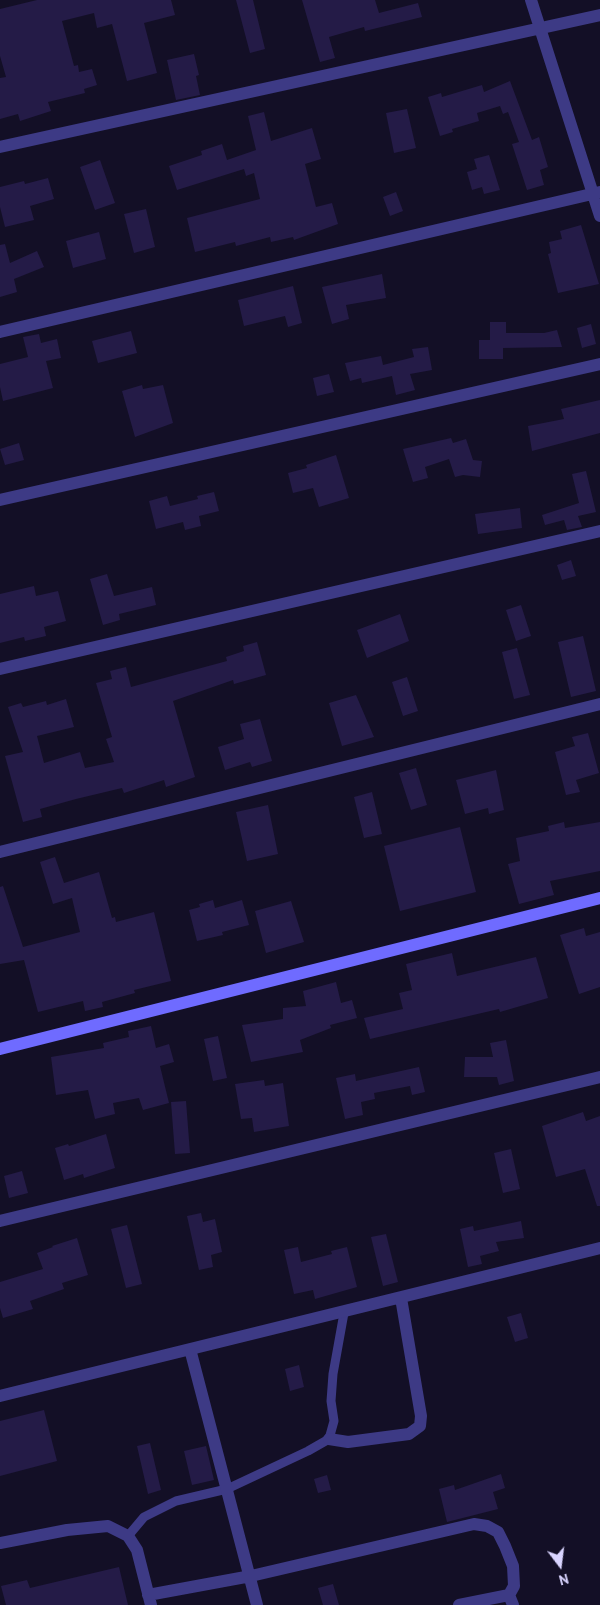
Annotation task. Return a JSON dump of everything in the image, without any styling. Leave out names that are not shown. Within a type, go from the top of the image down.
[{"type":"street","points":[[531,0],[596,193],[600,216]]},
{"type":"street","points":[[0,147],[600,15]]},
{"type":"street","points":[[0,332],[596,193]]},
{"type":"street","points":[[0,500],[600,364]]},
{"type":"street","points":[[0,669],[600,531]]},
{"type":"street","points":[[0,852],[600,704]]},
{"type":"street","points":[[0,1049],[600,898]]},
{"type":"street","points":[[0,1221],[600,1077]]},
{"type":"street","points":[[0,1396],[344,1313],[600,1248]]},
{"type":"street","points":[[329,1439],[348,1442],[400,1436],[409,1434],[420,1426],[421,1416],[401,1298]]},
{"type":"street","points":[[190,1349],[251,1576],[257,1605]]},
{"type":"street","points":[[0,1543],[67,1530],[108,1526],[128,1536],[137,1550],[150,1600],[474,1524],[487,1526],[498,1532],[513,1566],[514,1586],[511,1600],[459,1605]]},
{"type":"lane","points":[[128,1536],[144,1517],[176,1501],[228,1489],[308,1452],[329,1439],[334,1421],[331,1401],[333,1374],[344,1313]]},
{"type":"building","points":[[37,0],[171,0],[175,15],[144,23],[157,73],[127,81],[112,24],[97,28],[94,13],[62,21],[74,66],[78,65],[79,72],[92,69],[97,85],[84,89],[85,93],[48,102],[51,111],[20,121],[18,114],[0,119],[0,78],[6,77],[0,56],[0,9]]},
{"type":"building","points":[[236,0],[253,0],[265,49],[250,53]]},
{"type":"building","points":[[302,0],[375,0],[379,13],[418,3],[422,17],[365,31],[364,27],[329,37],[335,58],[320,62]]},
{"type":"building","points":[[194,54],[199,75],[196,76],[200,95],[176,100],[167,60]]},
{"type":"building","points":[[510,81],[532,140],[539,137],[548,167],[540,170],[544,185],[527,190],[512,144],[519,142],[508,112],[503,114],[500,106],[477,113],[479,121],[452,129],[453,132],[440,136],[428,97],[441,93],[442,97],[482,85],[484,92]]},
{"type":"building","points":[[407,109],[416,148],[394,153],[386,113]]},
{"type":"building","points":[[264,112],[271,141],[312,128],[321,159],[305,164],[316,207],[332,203],[338,224],[294,240],[293,237],[271,242],[270,237],[236,246],[235,242],[195,252],[187,218],[260,199],[254,173],[246,176],[244,169],[177,190],[169,166],[202,155],[201,151],[222,144],[227,160],[256,150],[248,116]]},
{"type":"building","points":[[489,155],[500,190],[484,194],[482,187],[472,190],[467,172],[477,169],[474,159]]},
{"type":"building","points":[[100,160],[115,203],[95,210],[80,167]]},
{"type":"building","points":[[48,178],[54,199],[30,206],[34,220],[5,227],[0,207],[0,187],[24,181],[25,184]]},
{"type":"building","points":[[396,192],[403,211],[390,216],[383,197]]},
{"type":"building","points":[[146,209],[155,247],[134,253],[124,214]]},
{"type":"building","points":[[581,225],[599,284],[558,293],[548,254],[551,253],[549,242],[562,239],[560,231]]},
{"type":"building","points":[[99,232],[106,259],[73,268],[66,241]]},
{"type":"building","points":[[5,244],[10,263],[37,251],[44,267],[14,279],[17,292],[0,297],[0,245]]},
{"type":"building","points":[[382,274],[386,298],[346,305],[349,319],[332,324],[322,287]]},
{"type":"building","points":[[293,286],[302,323],[288,327],[285,316],[244,326],[238,300]]},
{"type":"building","points":[[490,322],[506,322],[506,333],[544,333],[557,330],[562,347],[503,348],[503,359],[479,359],[479,340],[490,340]]},
{"type":"building","points":[[591,324],[596,344],[582,348],[577,328]]},
{"type":"building","points":[[131,331],[137,353],[98,363],[92,341]]},
{"type":"building","points":[[39,334],[41,343],[57,339],[61,358],[46,361],[53,388],[3,401],[0,387],[0,364],[28,357],[23,337]]},
{"type":"building","points":[[428,347],[432,370],[410,374],[415,390],[396,395],[392,376],[362,383],[361,378],[350,381],[345,363],[381,356],[383,365],[414,357],[412,349]]},
{"type":"building","points":[[329,374],[334,392],[317,396],[313,378]]},
{"type":"building","points":[[142,385],[143,389],[163,385],[173,423],[135,437],[122,391]]},
{"type":"building","points":[[600,400],[600,433],[532,451],[528,426],[564,419],[561,409]]},
{"type":"building","points":[[451,438],[453,443],[466,439],[473,460],[482,461],[480,477],[463,475],[455,477],[449,459],[425,467],[428,478],[413,482],[403,449]]},
{"type":"building","points":[[19,443],[24,460],[5,465],[0,449]]},
{"type":"building","points":[[336,455],[349,498],[319,507],[313,488],[293,493],[288,473],[307,468],[306,465]]},
{"type":"building","points":[[586,471],[596,512],[578,516],[582,527],[567,530],[564,520],[545,525],[542,515],[579,503],[572,474]]},
{"type":"building","points":[[214,492],[219,511],[199,516],[201,526],[185,530],[183,522],[156,529],[149,501],[167,496],[170,506],[198,499],[197,496]]},
{"type":"building","points":[[520,508],[522,528],[478,534],[475,514]]},
{"type":"building","points":[[571,560],[576,576],[562,580],[557,565]]},
{"type":"building","points":[[107,574],[114,596],[152,587],[156,605],[119,614],[120,620],[103,625],[90,579]]},
{"type":"building","points":[[34,586],[36,596],[58,591],[66,621],[44,627],[46,636],[25,641],[24,637],[0,643],[0,594]]},
{"type":"building","points":[[521,605],[531,636],[516,641],[506,610]]},
{"type":"building","points":[[400,614],[409,641],[367,658],[357,630]]},
{"type":"building","points":[[583,636],[596,691],[571,697],[558,642]]},
{"type":"building","points":[[257,642],[266,675],[234,684],[233,680],[173,701],[195,777],[166,787],[164,780],[124,793],[122,788],[76,799],[40,809],[42,817],[23,822],[5,756],[23,752],[8,707],[21,703],[23,707],[46,701],[47,705],[66,699],[74,727],[37,736],[44,763],[80,752],[85,768],[114,762],[106,739],[112,737],[96,683],[112,679],[110,671],[126,667],[131,687],[227,661],[226,657],[244,651],[243,646]]},
{"type":"building","points":[[517,648],[530,695],[514,699],[502,652]]},
{"type":"building","points":[[407,677],[418,711],[403,716],[392,682]]},
{"type":"building","points":[[356,695],[374,737],[342,746],[329,703]]},
{"type":"building","points":[[260,719],[272,761],[252,767],[250,762],[225,770],[218,747],[244,739],[240,724]]},
{"type":"building","points":[[588,733],[599,773],[576,780],[580,792],[566,795],[555,752],[575,746],[572,737]]},
{"type":"building","points":[[416,768],[427,805],[411,810],[399,773]]},
{"type":"building","points":[[496,770],[504,810],[489,814],[488,808],[465,814],[456,780]]},
{"type":"building","points":[[372,792],[382,834],[364,838],[354,797]]},
{"type":"building","points":[[268,805],[278,854],[247,861],[236,812]]},
{"type":"building","points":[[564,822],[565,828],[600,822],[600,871],[550,881],[554,895],[519,904],[508,864],[520,861],[516,838],[549,831],[548,826]]},
{"type":"building","points":[[460,827],[476,892],[400,911],[384,846]]},
{"type":"building","points":[[55,857],[64,883],[99,872],[112,918],[115,917],[116,922],[154,912],[171,981],[134,990],[135,993],[102,1002],[103,1007],[85,1011],[83,1001],[38,1012],[24,960],[0,964],[0,887],[3,886],[23,947],[80,932],[72,898],[53,904],[40,862]]},
{"type":"building","points":[[213,900],[215,908],[242,900],[249,925],[222,932],[223,935],[197,941],[189,910],[200,907],[199,904]]},
{"type":"building","points":[[291,901],[304,942],[266,953],[255,911]]},
{"type":"building","points":[[584,928],[586,936],[600,932],[600,987],[579,994],[560,935]]},
{"type":"building","points":[[452,953],[457,976],[536,957],[548,998],[500,1012],[499,1009],[370,1039],[364,1018],[403,1009],[399,993],[412,990],[406,964]]},
{"type":"building","points":[[336,982],[341,1003],[352,1000],[357,1018],[330,1025],[331,1028],[300,1040],[303,1052],[251,1062],[242,1025],[283,1019],[283,1008],[306,1006],[303,991]]},
{"type":"building","points":[[151,1026],[156,1048],[169,1044],[174,1062],[160,1066],[169,1103],[143,1110],[139,1098],[113,1103],[115,1114],[95,1119],[88,1090],[56,1095],[51,1057],[104,1048],[103,1043],[129,1037],[128,1031]]},
{"type":"building","points":[[218,1036],[227,1078],[213,1081],[204,1039]]},
{"type":"building","points":[[506,1040],[514,1081],[499,1085],[497,1077],[464,1077],[465,1057],[493,1057],[490,1043]]},
{"type":"building","points":[[419,1067],[425,1092],[412,1095],[410,1086],[374,1093],[375,1099],[361,1102],[363,1115],[345,1119],[336,1078],[355,1074],[356,1081]]},
{"type":"building","points":[[264,1080],[265,1086],[283,1083],[289,1126],[254,1132],[252,1118],[241,1119],[235,1084]]},
{"type":"building","points":[[186,1101],[190,1153],[175,1154],[171,1102]]},
{"type":"building","points":[[583,1112],[586,1121],[600,1116],[600,1206],[597,1206],[585,1169],[556,1177],[542,1126]]},
{"type":"building","points":[[106,1134],[115,1168],[84,1178],[83,1174],[64,1180],[55,1148],[68,1144],[69,1146]]},
{"type":"building","points":[[511,1149],[520,1189],[503,1193],[494,1153]]},
{"type":"building","points":[[22,1171],[28,1193],[9,1198],[4,1176]]},
{"type":"building","points":[[201,1213],[203,1222],[215,1219],[222,1252],[211,1255],[213,1267],[199,1270],[187,1216]]},
{"type":"building","points":[[521,1221],[524,1238],[496,1242],[499,1251],[480,1256],[482,1264],[468,1267],[460,1229],[473,1226],[474,1231]]},
{"type":"building","points":[[127,1225],[142,1284],[126,1288],[111,1229]]},
{"type":"building","points":[[386,1234],[398,1282],[383,1286],[371,1237]]},
{"type":"building","points":[[77,1238],[88,1275],[62,1283],[64,1289],[30,1301],[33,1309],[3,1318],[0,1308],[0,1282],[43,1269],[37,1253]]},
{"type":"building","points":[[298,1247],[301,1262],[332,1254],[331,1251],[347,1247],[357,1287],[315,1299],[313,1290],[294,1294],[284,1250]]},
{"type":"building","points":[[521,1313],[528,1338],[515,1342],[507,1317]]},
{"type":"building","points":[[299,1365],[304,1387],[290,1391],[285,1369]]},
{"type":"building","points":[[44,1410],[57,1461],[0,1476],[0,1421]]},
{"type":"building","points":[[150,1443],[161,1490],[148,1494],[137,1446]]},
{"type":"building","points":[[206,1446],[214,1480],[192,1485],[184,1451]]},
{"type":"building","points":[[501,1474],[505,1488],[493,1492],[498,1509],[447,1522],[439,1489],[454,1485],[455,1490]]},
{"type":"building","points":[[327,1475],[331,1490],[318,1493],[314,1479]]},
{"type":"building","points":[[119,1567],[128,1605],[6,1605],[1,1586],[27,1580],[30,1588]]},
{"type":"building","points":[[333,1584],[339,1605],[323,1605],[318,1588]]}]
